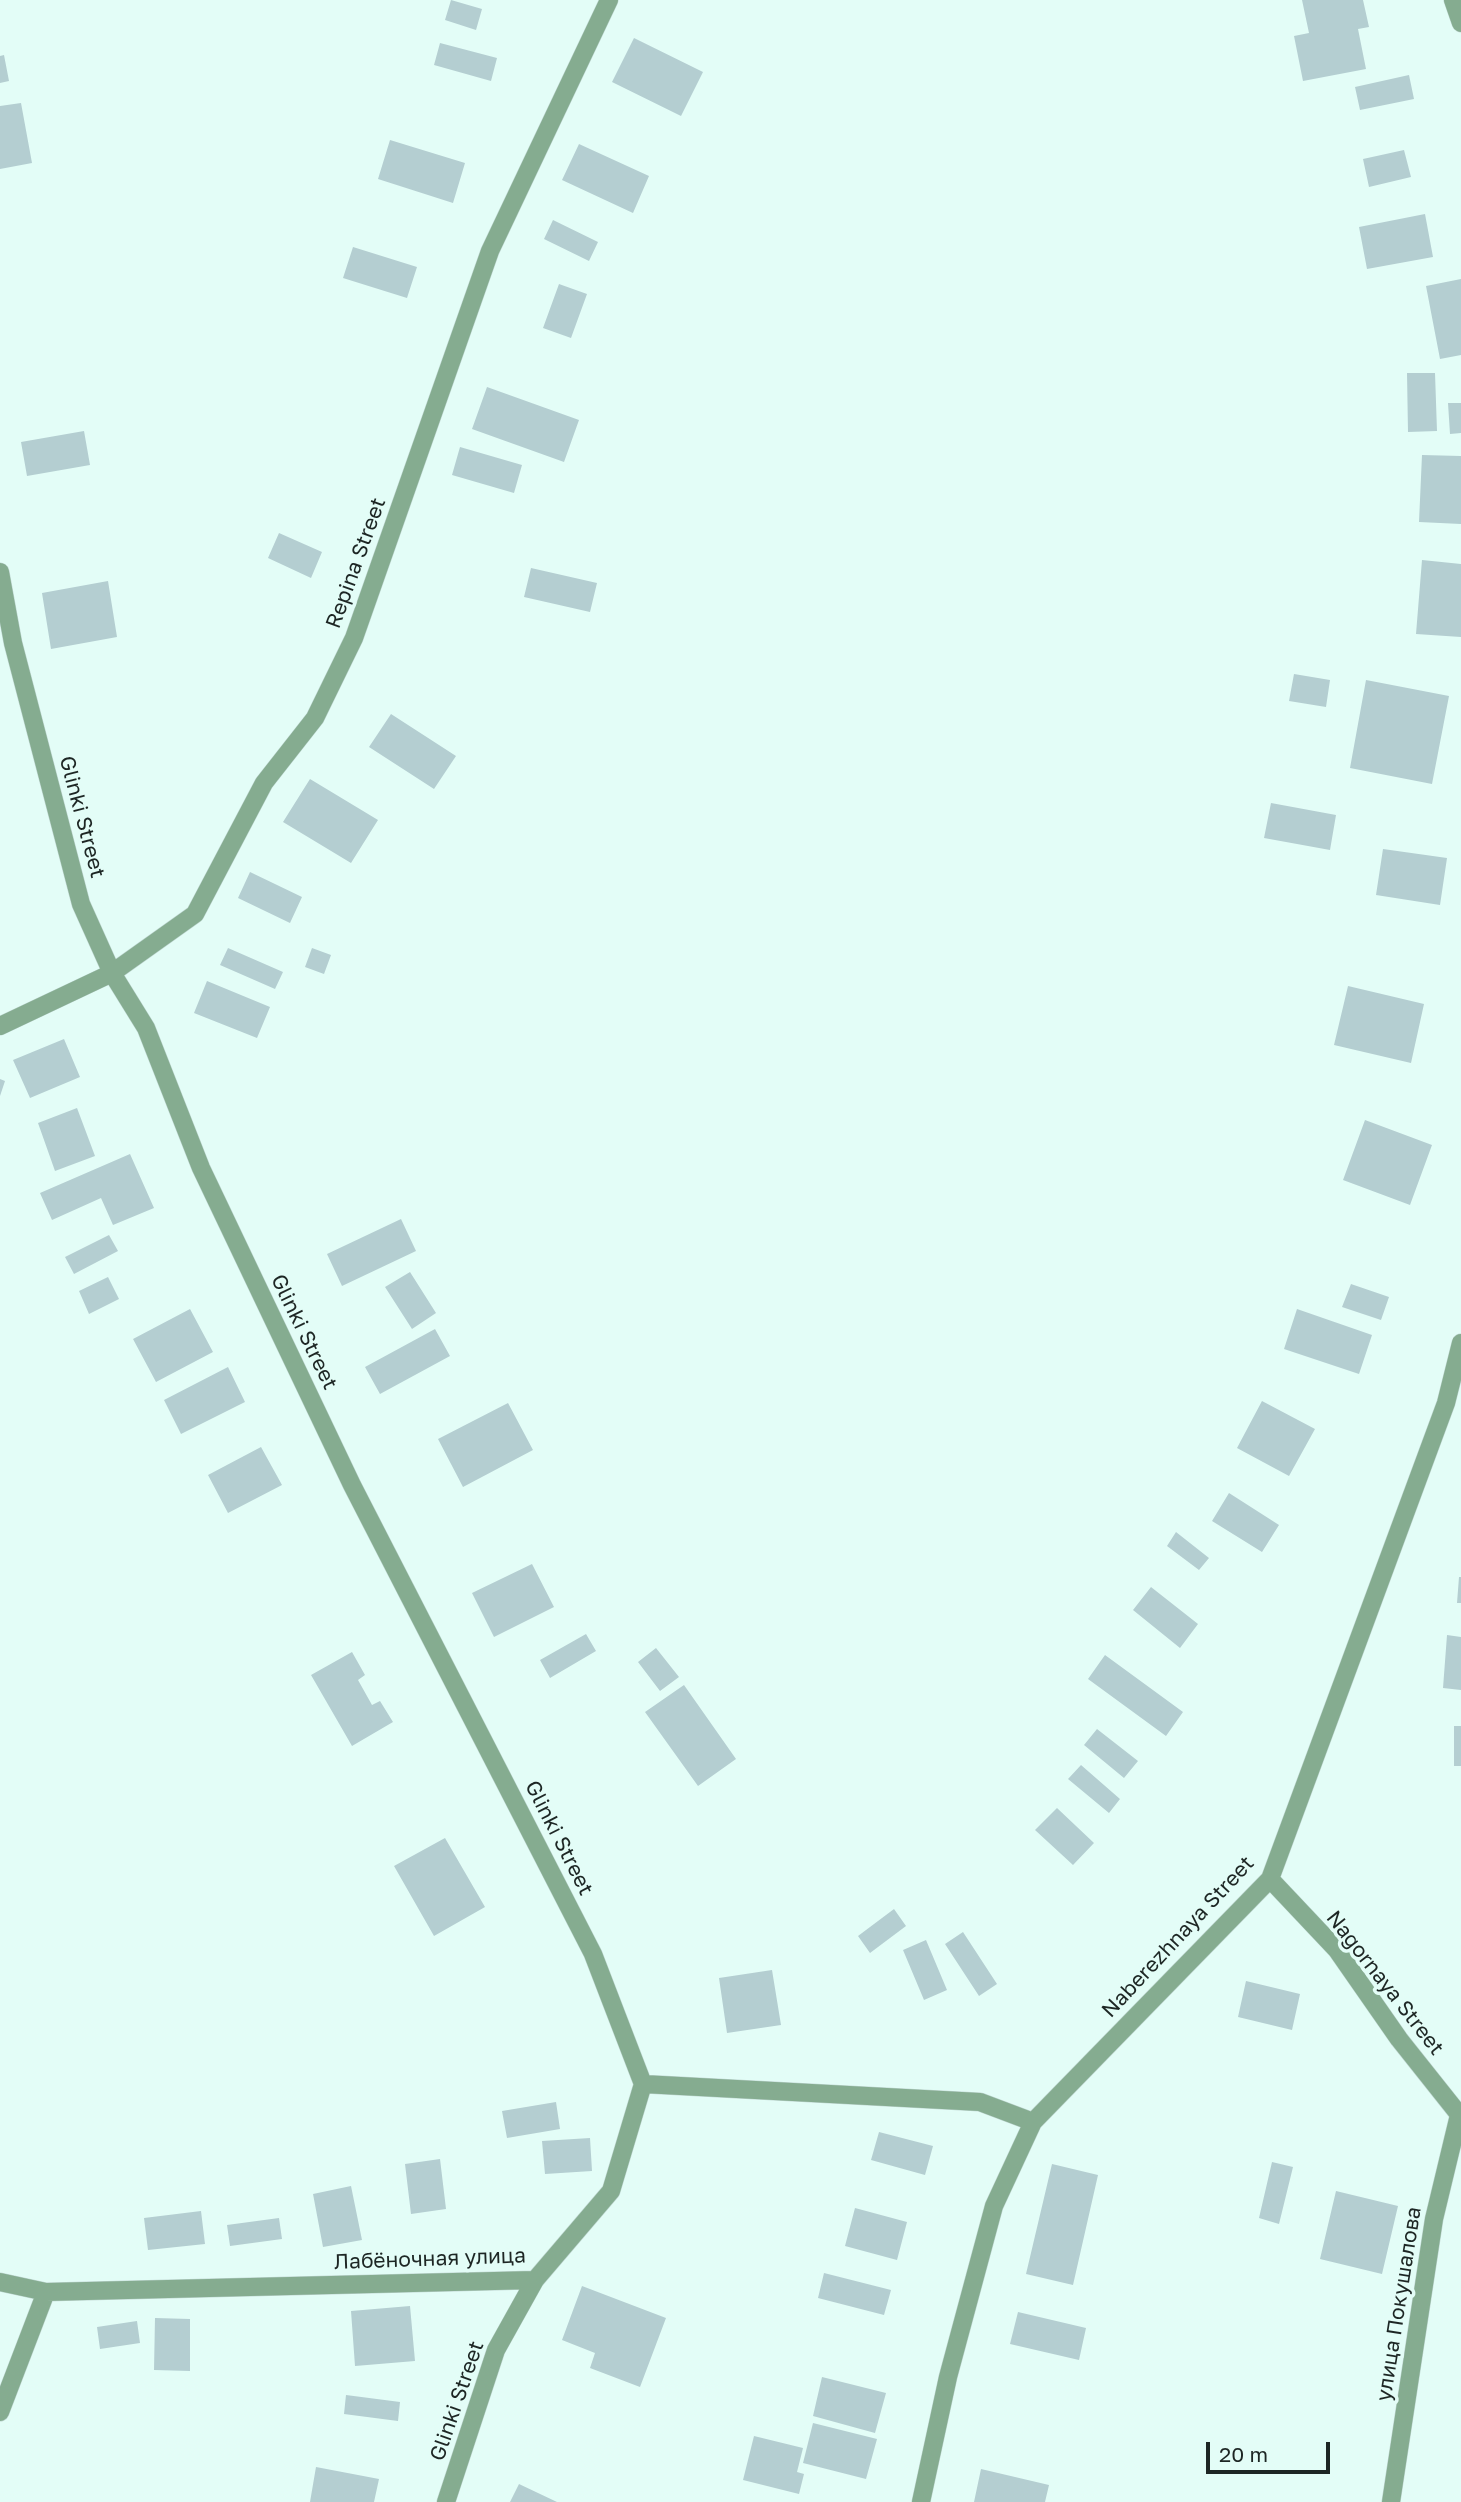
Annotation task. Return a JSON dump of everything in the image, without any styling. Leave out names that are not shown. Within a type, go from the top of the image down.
[{"type":"street","name":"Repina Street","points":[[0,1026],[112,973],[195,914],[264,783],[315,718],[354,638],[490,251],[610,0]]},
{"type":"street","points":[[1453,0],[1461,23]]},
{"type":"street","name":"Glinki Street","points":[[0,572],[13,643],[81,904],[112,973],[146,1028],[201,1168],[352,1485],[593,1954],[643,2084]]},
{"type":"street","name":"Naberezhnaya Street","points":[[921,2502],[948,2377],[995,2206],[1032,2122],[1270,1879],[1446,1403],[1461,1343]]},
{"type":"street","name":"Nagornaya Street","points":[[1270,1879],[1337,1950],[1399,2039],[1460,2116]]},
{"type":"street","points":[[643,2084],[980,2102],[1032,2122]]},
{"type":"street","name":"Лабёночная улица","points":[[0,2282],[46,2292],[535,2280],[611,2191],[643,2084]]},
{"type":"street","name":"улица Покушалова","points":[[1391,2502],[1434,2219],[1460,2116]]},
{"type":"street","name":"Glinki Street","points":[[446,2502],[496,2350],[535,2280]]},
{"type":"street","points":[[0,2412],[46,2292]]},
{"type":"building","points":[[451,0],[482,9],[476,30],[445,20]]},
{"type":"building","points":[[1302,0],[1363,0],[1369,27],[1358,29],[1366,69],[1303,81],[1294,36],[1309,33]]},
{"type":"building","points":[[634,38],[703,72],[681,116],[612,82]]},
{"type":"building","points":[[440,43],[497,58],[491,81],[434,65]]},
{"type":"building","points":[[4,55],[9,81],[0,83],[0,56]]},
{"type":"building","points":[[1409,75],[1414,99],[1360,110],[1355,87]]},
{"type":"building","points":[[21,103],[32,163],[0,169],[0,106]]},
{"type":"building","points":[[390,140],[465,163],[453,203],[378,179]]},
{"type":"building","points":[[579,144],[649,176],[633,213],[562,180]]},
{"type":"building","points":[[1404,150],[1411,177],[1369,187],[1363,159]]},
{"type":"building","points":[[1425,214],[1433,257],[1367,269],[1359,227]]},
{"type":"building","points":[[553,220],[598,242],[589,261],[544,239]]},
{"type":"building","points":[[353,247],[417,267],[407,298],[343,278]]},
{"type":"building","points":[[1461,279],[1461,355],[1440,359],[1426,286]]},
{"type":"building","points":[[559,284],[587,294],[571,338],[543,328]]},
{"type":"building","points":[[1407,373],[1435,373],[1437,431],[1408,432]]},
{"type":"building","points":[[487,387],[579,420],[564,462],[472,429]]},
{"type":"building","points":[[1448,403],[1461,403],[1461,433],[1450,434]]},
{"type":"building","points":[[84,431],[90,465],[27,476],[21,442]]},
{"type":"building","points":[[460,447],[522,465],[514,493],[452,475]]},
{"type":"building","points":[[1422,455],[1461,456],[1461,524],[1419,522]]},
{"type":"building","points":[[279,533],[322,552],[311,578],[268,558]]},
{"type":"building","points":[[1422,560],[1461,564],[1461,637],[1416,634]]},
{"type":"building","points":[[531,568],[597,583],[590,612],[524,597]]},
{"type":"building","points":[[108,581],[117,637],[51,649],[42,593]]},
{"type":"building","points":[[1294,674],[1330,680],[1326,707],[1289,701]]},
{"type":"building","points":[[1366,680],[1449,696],[1432,784],[1350,768]]},
{"type":"building","points":[[391,714],[456,756],[434,789],[369,747]]},
{"type":"building","points":[[310,779],[378,820],[351,863],[283,822]]},
{"type":"building","points":[[1271,803],[1336,815],[1330,850],[1264,838]]},
{"type":"building","points":[[1383,849],[1447,858],[1440,905],[1376,895]]},
{"type":"building","points":[[250,872],[302,897],[290,923],[238,898]]},
{"type":"building","points":[[228,948],[283,972],[275,989],[220,965]]},
{"type":"building","points":[[312,948],[331,955],[324,974],[305,967]]},
{"type":"building","points":[[207,981],[270,1007],[257,1038],[194,1013]]},
{"type":"building","points":[[1348,986],[1424,1004],[1411,1063],[1334,1045]]},
{"type":"building","points":[[64,1039],[80,1077],[30,1098],[13,1060]]},
{"type":"building","points":[[0,1079],[5,1081],[0,1096]]},
{"type":"building","points":[[77,1108],[95,1156],[55,1171],[38,1123]]},
{"type":"building","points":[[1365,1120],[1432,1145],[1410,1205],[1343,1180]]},
{"type":"building","points":[[130,1154],[154,1208],[113,1225],[101,1198],[52,1220],[40,1193]]},
{"type":"building","points":[[401,1219],[416,1251],[342,1286],[327,1254]]},
{"type":"building","points":[[109,1235],[118,1251],[74,1274],[65,1257]]},
{"type":"building","points":[[410,1272],[436,1313],[412,1329],[385,1287]]},
{"type":"building","points":[[108,1277],[119,1299],[89,1314],[79,1291]]},
{"type":"building","points":[[1351,1284],[1389,1297],[1381,1320],[1342,1307]]},
{"type":"building","points":[[190,1309],[213,1352],[156,1382],[133,1339]]},
{"type":"building","points":[[1297,1309],[1372,1335],[1359,1374],[1284,1349]]},
{"type":"building","points":[[435,1329],[450,1356],[380,1394],[365,1367]]},
{"type":"building","points":[[228,1367],[245,1402],[181,1434],[164,1400]]},
{"type":"building","points":[[1262,1401],[1315,1429],[1289,1476],[1237,1448]]},
{"type":"building","points":[[508,1403],[533,1450],[463,1487],[438,1439]]},
{"type":"building","points":[[261,1447],[282,1485],[228,1513],[208,1475]]},
{"type":"building","points":[[1229,1493],[1279,1525],[1262,1552],[1212,1521]]},
{"type":"building","points":[[1176,1532],[1209,1558],[1199,1570],[1167,1546]]},
{"type":"building","points":[[532,1564],[554,1607],[494,1637],[472,1593]]},
{"type":"building","points":[[1459,1577],[1461,1603],[1457,1603]]},
{"type":"building","points":[[1151,1587],[1198,1624],[1180,1648],[1133,1610]]},
{"type":"building","points":[[586,1634],[596,1651],[550,1678],[540,1660]]},
{"type":"building","points":[[1447,1635],[1461,1637],[1461,1690],[1443,1688]]},
{"type":"building","points":[[656,1648],[679,1677],[660,1691],[638,1662]]},
{"type":"building","points":[[352,1652],[365,1675],[358,1680],[372,1705],[380,1701],[393,1722],[352,1746],[311,1675]]},
{"type":"building","points":[[1105,1655],[1183,1712],[1166,1736],[1088,1679]]},
{"type":"building","points":[[684,1685],[736,1759],[698,1786],[645,1712]]},
{"type":"building","points":[[1454,1726],[1461,1726],[1461,1766],[1454,1766]]},
{"type":"building","points":[[1097,1729],[1138,1761],[1124,1778],[1084,1745]]},
{"type":"building","points":[[1081,1765],[1120,1799],[1109,1813],[1068,1779]]},
{"type":"building","points":[[1057,1808],[1094,1843],[1073,1865],[1035,1830]]},
{"type":"building","points":[[445,1838],[485,1907],[434,1936],[394,1866]]},
{"type":"building","points":[[894,1909],[906,1926],[870,1953],[858,1936]]},
{"type":"building","points":[[963,1932],[997,1984],[979,1996],[945,1944]]},
{"type":"building","points":[[926,1940],[947,1990],[924,2000],[903,1950]]},
{"type":"building","points":[[772,1970],[781,2025],[727,2033],[719,1978]]},
{"type":"building","points":[[1246,1981],[1300,1994],[1292,2030],[1238,2017]]},
{"type":"building","points":[[556,2102],[560,2129],[507,2138],[502,2111]]},
{"type":"building","points":[[879,2132],[933,2146],[925,2175],[871,2160]]},
{"type":"building","points":[[590,2138],[592,2171],[545,2174],[542,2141]]},
{"type":"building","points":[[440,2159],[446,2209],[411,2214],[405,2164]]},
{"type":"building","points":[[1272,2162],[1293,2167],[1279,2224],[1259,2218]]},
{"type":"building","points":[[1052,2164],[1098,2175],[1073,2285],[1026,2274]]},
{"type":"building","points":[[351,2186],[362,2240],[323,2247],[313,2194]]},
{"type":"building","points":[[1336,2191],[1398,2206],[1382,2274],[1320,2259]]},
{"type":"building","points":[[855,2208],[907,2222],[897,2260],[845,2246]]},
{"type":"building","points":[[201,2211],[205,2244],[148,2250],[144,2218]]},
{"type":"building","points":[[279,2218],[282,2239],[230,2246],[227,2225]]},
{"type":"building","points":[[824,2273],[891,2290],[884,2315],[818,2298]]},
{"type":"building","points":[[582,2286],[666,2318],[640,2387],[590,2368],[595,2353],[562,2340]]},
{"type":"building","points":[[410,2306],[415,2361],[355,2366],[351,2311]]},
{"type":"building","points":[[1018,2312],[1086,2328],[1079,2360],[1010,2344]]},
{"type":"building","points":[[155,2318],[190,2319],[190,2371],[154,2370]]},
{"type":"building","points":[[137,2321],[140,2343],[100,2349],[97,2327]]},
{"type":"building","points":[[822,2377],[886,2393],[875,2433],[813,2416]]},
{"type":"building","points":[[346,2395],[400,2402],[398,2421],[344,2414]]},
{"type":"building","points":[[813,2423],[877,2439],[866,2479],[803,2463]]},
{"type":"building","points":[[754,2436],[803,2448],[797,2472],[804,2474],[799,2494],[743,2480]]},
{"type":"building","points":[[316,2467],[379,2479],[374,2502],[310,2502]]},
{"type":"building","points":[[981,2469],[1049,2485],[1045,2502],[974,2502]]},
{"type":"building","points":[[519,2484],[557,2502],[510,2502]]}]
